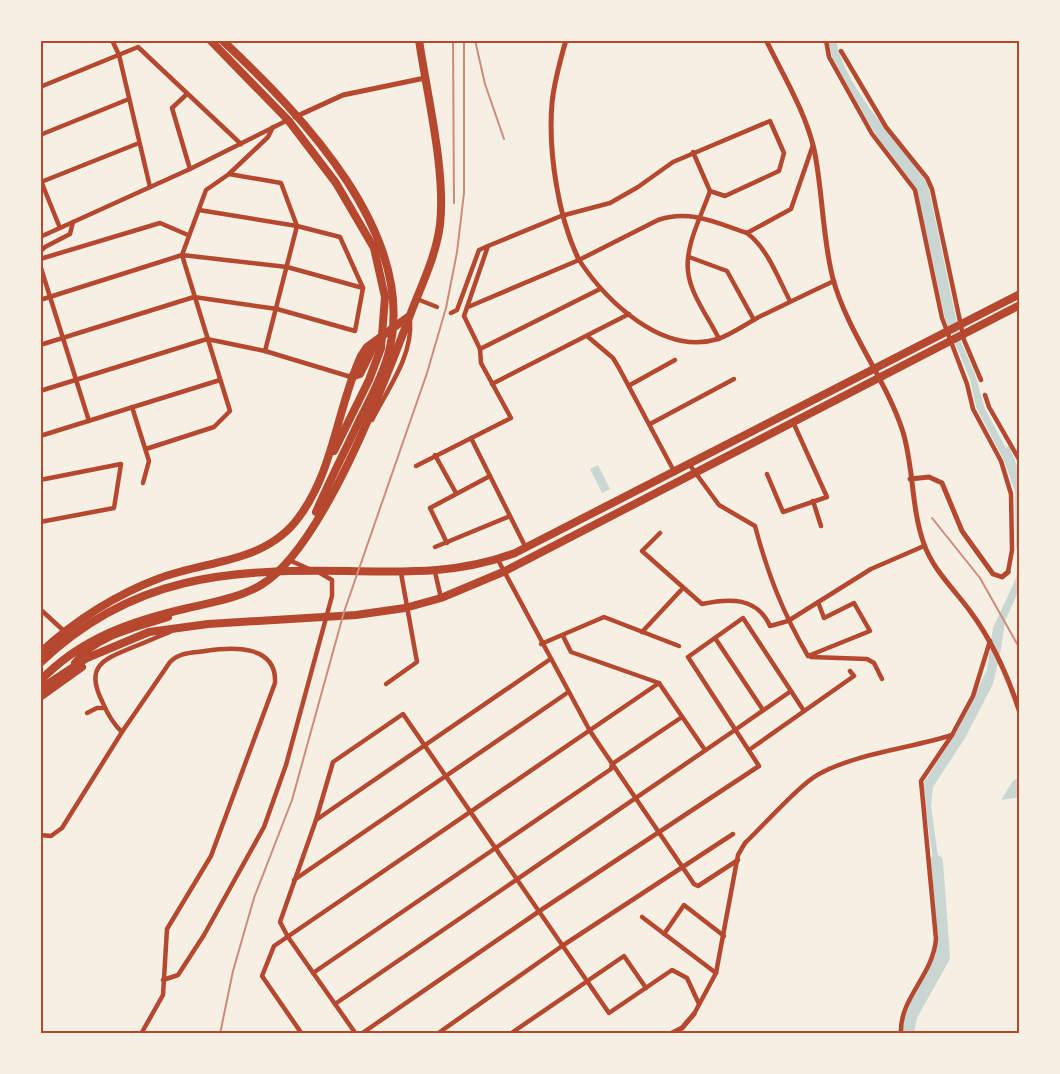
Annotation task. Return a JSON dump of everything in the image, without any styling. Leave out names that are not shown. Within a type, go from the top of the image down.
[{"type":"highway","points":[[40,653],[64,631],[118,598],[156,579],[243,556],[268,545],[297,520],[312,496],[369,380],[380,344],[384,326],[385,297],[374,248],[336,183],[288,120],[210,40]]},
{"type":"highway","points":[[41,694],[71,668],[88,648],[107,639],[229,598],[263,584],[289,560],[303,539],[377,385],[391,341],[394,320],[393,289],[388,264],[374,228],[297,116],[222,40]]},
{"type":"highway","points":[[289,560],[329,498],[393,364],[438,240],[441,201],[419,40]]},
{"type":"highway","points":[[40,663],[73,634],[120,607],[184,581],[228,574],[273,571],[435,572],[498,560],[675,473],[1020,294]]},
{"type":"highway","points":[[71,668],[110,647],[149,632],[186,626],[356,615],[405,608],[441,598],[503,572],[1020,305]]},
{"type":"highway","points":[[312,496],[341,419],[351,377],[363,351],[380,344],[411,314]]},
{"type":"highway","points":[[40,681],[76,651],[132,622],[229,598]]},
{"type":"highway","points":[[41,694],[83,666],[131,643],[170,632],[250,622]]},
{"type":"street","points":[[112,40],[119,55],[150,187]]},
{"type":"street","points":[[566,40],[554,86],[551,123],[561,216],[579,260],[600,289],[629,314],[670,338],[700,342],[719,339],[834,281]]},
{"type":"street","points":[[766,40],[799,106],[813,145],[824,236],[834,281],[845,310],[879,377],[903,432],[915,515],[924,546],[946,582],[970,611],[990,641],[1003,666],[1020,713]]},
{"type":"street","points":[[826,40],[829,57],[872,134],[915,190],[942,318],[967,384],[973,409],[1001,461],[1011,494],[1016,552],[1008,572],[1002,577],[993,573],[962,531],[942,483],[929,477],[910,479]]},
{"type":"street","points":[[40,87],[138,47],[241,144]]},
{"type":"street","points":[[841,51],[886,127],[927,178],[932,189],[964,340],[981,380]]},
{"type":"street","points":[[40,237],[190,169],[273,127],[344,95],[425,78]]},
{"type":"street","points":[[188,94],[172,108],[190,169]]},
{"type":"street","points":[[40,135],[129,99]]},
{"type":"street","points":[[451,313],[457,310],[479,250],[561,216],[610,203],[693,152],[770,121],[784,153],[779,171],[724,196],[710,190]]},
{"type":"street","points":[[146,449],[214,427],[230,411],[182,255],[206,190],[229,174],[268,137],[273,127]]},
{"type":"street","points":[[60,228],[41,181],[139,143]]},
{"type":"street","points":[[747,233],[791,209],[813,145]]},
{"type":"street","points":[[693,152],[710,190],[689,257],[688,270],[691,284],[719,339]]},
{"type":"street","points":[[229,174],[281,183],[297,226],[265,351]]},
{"type":"street","points":[[40,345],[194,297],[277,309],[355,331],[363,288],[340,237],[297,226],[199,210]]},
{"type":"street","points":[[468,307],[579,260],[672,215],[701,218],[747,233],[764,250],[790,302]]},
{"type":"street","points":[[40,252],[70,234],[73,222]]},
{"type":"street","points":[[40,259],[160,223],[188,235]]},
{"type":"street","points":[[416,466],[511,418],[481,363],[480,349],[464,316],[488,246]]},
{"type":"street","points":[[40,300],[182,255],[287,267],[363,288]]},
{"type":"street","points":[[689,257],[727,271],[754,320]]},
{"type":"street","points":[[40,265],[89,421]]},
{"type":"street","points":[[480,349],[600,289]]},
{"type":"street","points":[[417,299],[437,307]]},
{"type":"street","points":[[492,384],[629,314]]},
{"type":"street","points":[[587,336],[613,358],[630,385],[675,473]]},
{"type":"street","points":[[40,391],[207,339],[265,351],[351,377]]},
{"type":"street","points":[[630,385],[675,360]]},
{"type":"street","points":[[650,423],[734,379]]},
{"type":"street","points":[[40,436],[220,380]]},
{"type":"street","points":[[985,395],[989,407],[1020,461]]},
{"type":"street","points":[[132,407],[149,461],[143,483]]},
{"type":"street","points":[[767,474],[783,512],[827,496],[793,422]]},
{"type":"street","points":[[471,438],[526,548]]},
{"type":"street","points":[[435,455],[456,493]]},
{"type":"street","points":[[40,480],[121,464],[114,508],[40,522]]},
{"type":"street","points":[[689,464],[693,473],[719,505],[754,526],[771,584],[808,656]]},
{"type":"street","points":[[447,543],[430,508],[490,476]]},
{"type":"street","points":[[1011,494],[1020,494]]},
{"type":"street","points":[[813,501],[821,526]]},
{"type":"street","points":[[435,547],[510,516]]},
{"type":"street","points":[[660,533],[642,551],[682,588],[702,604],[730,599],[753,605],[766,616],[770,626],[788,621],[871,569],[924,546]]},
{"type":"street","points":[[163,980],[178,975],[223,905],[264,827],[286,765],[333,585],[329,577],[289,560]]},
{"type":"street","points":[[498,560],[549,660],[590,731],[698,886],[738,860]]},
{"type":"street","points":[[435,572],[441,598]]},
{"type":"street","points":[[386,684],[417,662],[400,573]]},
{"type":"street","points":[[642,632],[682,588]]},
{"type":"street","points":[[808,656],[870,631],[854,603],[824,618],[818,602]]},
{"type":"street","points":[[40,609],[64,631]]},
{"type":"street","points":[[541,644],[604,617],[679,646]]},
{"type":"street","points":[[361,1034],[659,831],[759,766],[688,657],[743,618],[804,711]]},
{"type":"street","points":[[122,732],[105,708],[94,680],[99,665],[114,655],[170,632]]},
{"type":"street","points":[[563,636],[571,652],[659,683],[705,750]]},
{"type":"street","points":[[715,638],[763,710]]},
{"type":"street","points":[[901,1034],[902,1014],[926,975],[935,954],[936,939],[921,781],[952,735],[979,681],[990,641]]},
{"type":"street","points":[[40,836],[51,836],[62,828],[122,732],[170,662],[181,654],[241,647],[267,659],[273,666],[275,683],[211,856],[167,929],[163,995],[141,1034]]},
{"type":"street","points":[[808,656],[867,659],[874,663],[882,680]]},
{"type":"street","points":[[316,820],[549,660]]},
{"type":"street","points":[[749,750],[854,676],[850,671]]},
{"type":"street","points":[[302,1034],[262,976],[274,946],[659,683]]},
{"type":"street","points":[[335,1004],[791,691]]},
{"type":"street","points":[[294,880],[567,693]]},
{"type":"street","points":[[87,712],[105,708]]},
{"type":"street","points":[[356,1034],[288,937],[280,922],[316,820],[333,762],[403,714],[609,1013],[672,970],[687,978],[699,1004]]},
{"type":"street","points":[[313,973],[682,717]]},
{"type":"street","points":[[670,1034],[682,1028],[694,1014],[716,973],[738,860],[745,843],[817,775],[838,765],[925,745],[952,735]]},
{"type":"street","points":[[437,1034],[562,946],[733,834]]},
{"type":"street","points":[[664,934],[684,905],[724,936]]},
{"type":"street","points":[[642,917],[716,973]]},
{"type":"street","points":[[510,1034],[624,956],[646,988]]},
{"type":"street","points":[[445,1027],[449,1034]]},
{"type":"shaded area","points":[[828,41],[836,41],[851,79],[863,98],[928,185],[961,342],[975,374],[985,409],[1006,448],[1009,446],[1019,471],[1019,555],[1016,547],[1015,491],[1003,458],[976,407],[970,379],[945,319],[917,189],[877,137],[833,61]]},
{"type":"shaded area","points":[[598,465],[610,489],[602,493],[590,469]]},
{"type":"shaded area","points":[[1019,557],[1019,590],[1005,621],[993,684],[965,738],[933,787],[931,806],[941,878],[936,878],[922,786],[958,729],[987,670],[993,628],[1016,578]]},
{"type":"shaded area","points":[[1019,777],[1019,797],[1001,800],[1013,781]]},
{"type":"waterway","points":[[907,1034],[910,1016],[943,957],[936,862]]},
{"type":"railway","points":[[453,40],[454,203]]},
{"type":"railway","points":[[220,1034],[233,971],[254,898],[292,800],[344,612],[427,373],[446,308],[457,252],[464,193],[464,40]]},
{"type":"railway","points":[[475,40],[485,84],[504,139]]},
{"type":"railway","points":[[932,518],[980,578],[1020,649]]}]
